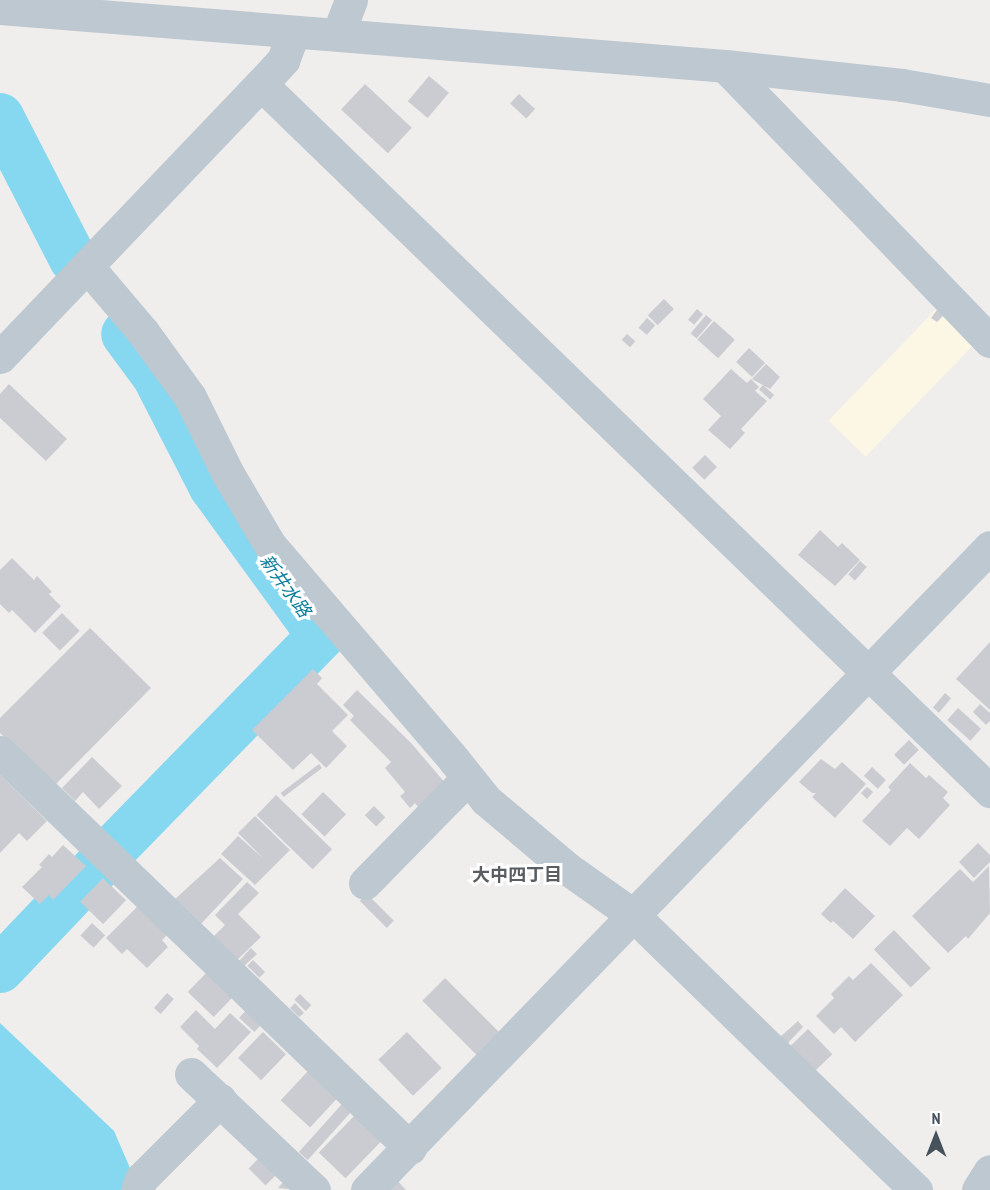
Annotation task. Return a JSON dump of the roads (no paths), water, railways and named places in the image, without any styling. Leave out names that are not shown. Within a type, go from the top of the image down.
[{"type":"street","points":[[164,0],[187,23]]},
{"type":"street","points":[[338,34],[351,0]]},
{"type":"street","points":[[0,8],[725,66],[902,85],[990,100]]},
{"type":"street","points":[[0,357],[283,60],[294,32]]},
{"type":"street","points":[[725,66],[990,341]]},
{"type":"street","points":[[261,84],[990,791]]},
{"type":"street","points":[[87,266],[143,332],[190,397],[228,474],[270,545],[486,801],[568,869],[633,915],[916,1190]]},
{"type":"street","points":[[367,1190],[990,547]]},
{"type":"street","points":[[0,752],[410,1148]]},
{"type":"street","points":[[365,883],[468,778]]},
{"type":"street","points":[[191,1074],[314,1190]]},
{"type":"street","points":[[136,1190],[141,1179],[220,1100]]},
{"type":"street","points":[[978,1190],[990,1171]]},
{"type":"water","points":[[0,1023],[114,1131],[130,1168],[121,1190],[0,1190]]},
{"type":"waterway","name":"新井水路","points":[[0,117],[73,259]]},
{"type":"waterway","name":"新井水路","points":[[115,847],[321,636],[213,487],[156,376],[125,334]]},
{"type":"waterway","name":"新井水路","points":[[0,969],[99,865]]},
{"type":"district","name":"大中四丁目","points":[[517,875]]}]
